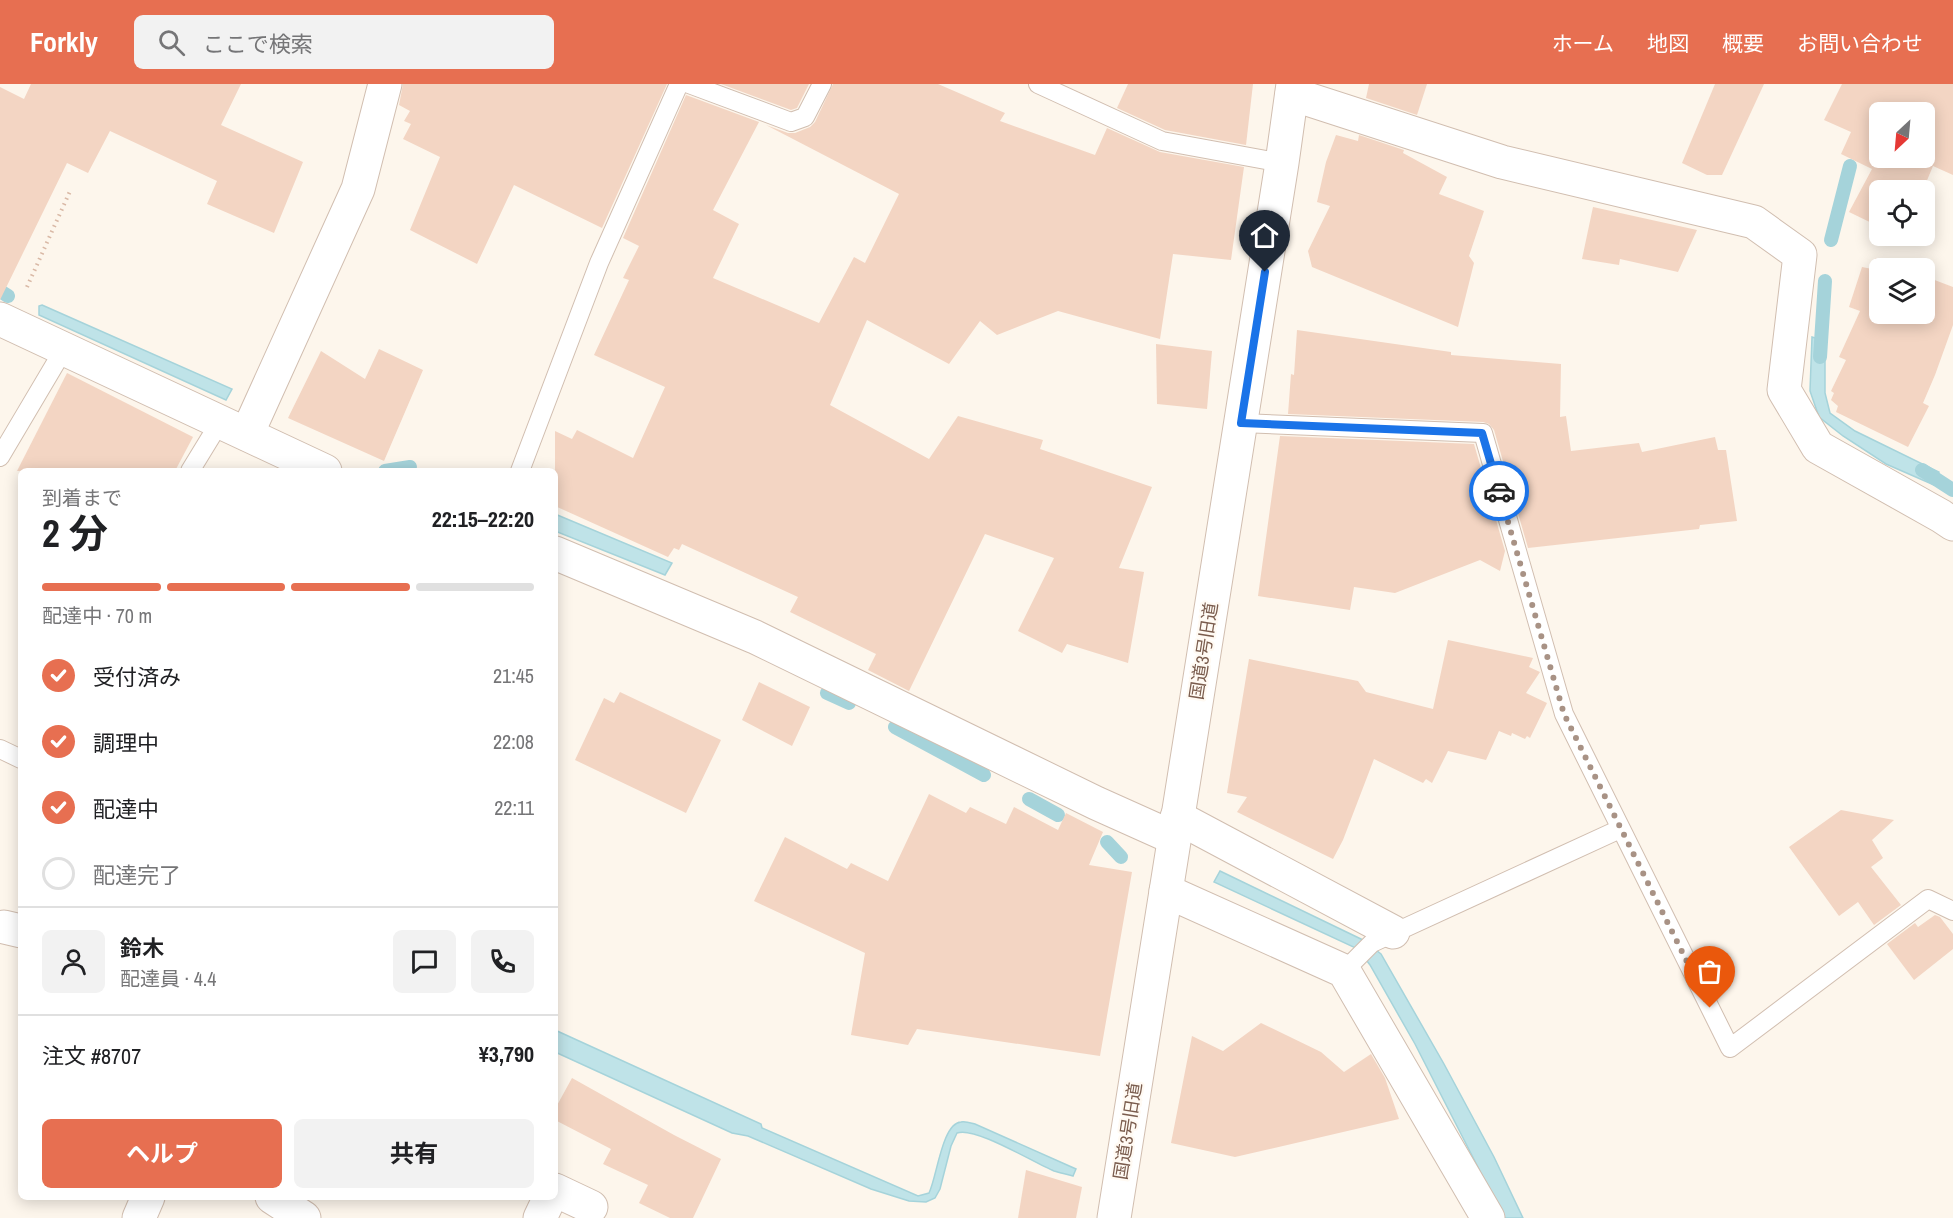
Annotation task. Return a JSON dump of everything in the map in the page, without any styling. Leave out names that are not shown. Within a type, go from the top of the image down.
[{"type":"street","points":[[233,428],[358,189],[385,84]]},
{"type":"street","points":[[1292,89],[1503,162],[1754,222],[1800,255],[1784,390],[1818,447],[1953,524]]},
{"type":"street","name":"国道3号旧道","points":[[1114,1218],[1292,89]]},
{"type":"street","points":[[5,321],[319,468]]},
{"type":"street","points":[[558,554],[755,637],[1085,798],[1176,828],[1393,932]]},
{"type":"street","points":[[1166,891],[1344,970],[1488,1218]]},
{"type":"street","points":[[558,1191],[591,1207]]},
{"type":"street","points":[[139,1218],[147,1200]]},
{"type":"street","points":[[277,1200],[304,1218]]},
{"type":"street","points":[[540,1218],[549,1200]]},
{"type":"lane","points":[[521,468],[599,263],[679,84]]},
{"type":"lane","points":[[689,84],[791,122],[805,117],[822,84]]},
{"type":"lane","points":[[1038,84],[1162,141],[1282,163]]},
{"type":"lane","points":[[0,457],[64,349]]},
{"type":"lane","points":[[1241,423],[1482,433],[1564,714],[1730,1048],[1928,899],[1953,911]]},
{"type":"lane","points":[[193,468],[233,428]]},
{"type":"lane","points":[[0,749],[18,758]]},
{"type":"lane","points":[[1344,970],[1372,943],[1393,932],[1620,830]]},
{"type":"path","points":[[5,321],[71,189]]},
{"type":"water","points":[[42,305],[232,389],[226,400],[39,315],[39,306]]},
{"type":"water","points":[[1812,337],[1825,341],[1825,393],[1830,413],[1855,431],[1939,472],[1934,485],[1886,464],[1819,417],[1810,391]]},
{"type":"water","points":[[558,515],[672,563],[665,575],[558,532]]},
{"type":"water","points":[[1220,871],[1363,940],[1381,954],[1444,1064],[1494,1157],[1523,1218],[1504,1218],[1415,1044],[1370,965],[1358,949],[1214,882]]},
{"type":"water","points":[[558,1031],[761,1124],[762,1128],[918,1196],[929,1193],[949,1131],[961,1122],[975,1124],[1076,1169],[1073,1176],[1056,1172],[990,1140],[966,1132],[957,1133],[951,1146],[940,1189],[935,1198],[926,1202],[909,1201],[871,1189],[748,1136],[732,1133],[558,1053]]},
{"type":"building","points":[[31,84],[241,84],[221,125],[303,162],[274,233],[207,204],[217,181],[110,131],[88,173],[67,163],[0,300],[0,87],[24,99]]},
{"type":"building","points":[[403,84],[667,84],[602,228],[514,185],[477,264],[410,230],[440,157],[403,139],[411,124],[404,121],[410,111],[399,105]]},
{"type":"building","points":[[721,84],[809,84],[797,108],[791,110]]},
{"type":"building","points":[[833,84],[938,84],[1005,113],[1000,121],[1095,155],[1107,128],[1160,152],[1244,167],[1231,260],[1173,254],[1160,339],[1058,311],[997,335],[980,321],[949,364],[867,320],[830,405],[929,459],[958,416],[1043,440],[1040,449],[1152,487],[1119,568],[1144,572],[1128,663],[1067,644],[1062,653],[1018,631],[1054,558],[985,534],[909,691],[868,670],[876,654],[790,612],[798,597],[682,544],[679,550],[674,548],[668,557],[558,507],[555,431],[572,439],[577,430],[633,458],[665,387],[594,355],[629,280],[623,278],[639,246],[623,238],[686,95],[759,122],[713,210],[739,224],[713,278],[819,323],[854,257],[865,263],[899,194],[766,125],[788,133],[795,133],[810,127],[815,122]]},
{"type":"building","points":[[1128,84],[1253,84],[1246,145],[1165,130],[1117,108]]},
{"type":"building","points":[[1369,84],[1427,84],[1417,115],[1366,98]]},
{"type":"building","points":[[1715,84],[1764,84],[1722,175],[1707,175],[1682,163]]},
{"type":"building","points":[[1842,84],[1953,84],[1953,175],[1935,167],[1935,102],[1869,102],[1869,168],[1841,154],[1851,132],[1824,120]]},
{"type":"building","points":[[1336,135],[1358,141],[1359,135],[1404,150],[1403,153],[1447,177],[1439,194],[1484,211],[1469,256],[1474,263],[1458,327],[1312,267],[1308,251],[1330,206],[1317,202],[1326,162]]},
{"type":"building","points":[[1870,168],[1932,168],[1927,180],[1869,180],[1869,222],[1849,212],[1872,169]]},
{"type":"building","points":[[1593,207],[1697,230],[1678,272],[1620,259],[1619,265],[1582,259]]},
{"type":"building","points":[[1862,267],[1869,268],[1869,324],[1935,324],[1935,280],[1953,287],[1953,325],[1923,403],[1929,406],[1908,447],[1836,412],[1838,406],[1831,400],[1834,393],[1831,391],[1846,360],[1839,357],[1860,311],[1849,307]]},
{"type":"building","points":[[1297,330],[1451,352],[1451,355],[1561,364],[1560,417],[1566,416],[1571,451],[1639,443],[1642,452],[1715,437],[1718,450],[1726,450],[1737,521],[1700,525],[1699,529],[1528,548],[1494,430],[1489,424],[1288,414],[1291,374],[1294,375]]},
{"type":"building","points":[[1156,344],[1212,351],[1207,409],[1157,404]]},
{"type":"building","points":[[379,349],[423,370],[384,461],[288,418],[321,351],[365,379]]},
{"type":"building","points":[[67,373],[193,437],[177,468],[19,468]]},
{"type":"building","points":[[1280,436],[1474,444],[1505,551],[1500,571],[1480,560],[1395,593],[1354,587],[1350,610],[1258,596]]},
{"type":"building","points":[[1448,640],[1533,658],[1529,667],[1540,672],[1526,693],[1547,703],[1530,738],[1527,736],[1525,739],[1512,733],[1511,736],[1499,731],[1486,760],[1448,751],[1432,783],[1426,779],[1423,783],[1374,759],[1343,840],[1333,859],[1237,812],[1247,797],[1227,793],[1249,659],[1358,681],[1366,692],[1433,709]]},
{"type":"building","points":[[759,682],[810,707],[792,746],[742,720]]},
{"type":"building","points":[[620,692],[721,740],[686,813],[575,760],[604,698],[614,703]]},
{"type":"building","points":[[929,794],[966,813],[970,807],[1006,824],[1014,807],[1058,830],[1066,813],[1103,832],[1089,865],[1132,872],[1100,1056],[917,1029],[908,1045],[851,1035],[865,953],[754,901],[785,837],[847,869],[851,863],[888,881]]},
{"type":"building","points":[[1841,810],[1894,820],[1872,840],[1883,858],[1871,867],[1901,905],[1874,925],[1858,902],[1839,916],[1789,847]]},
{"type":"building","points":[[1935,915],[1940,917],[1953,934],[1953,949],[1914,980],[1887,944],[1915,923],[1918,927]]},
{"type":"building","points":[[1261,1023],[1321,1052],[1344,1072],[1371,1054],[1385,1078],[1399,1119],[1235,1157],[1171,1143],[1192,1036],[1223,1051]]},
{"type":"building","points":[[572,1078],[721,1159],[693,1218],[670,1218],[639,1203],[648,1185],[603,1164],[611,1149],[558,1122],[558,1104]]},
{"type":"building","points":[[1026,1170],[1082,1187],[1076,1218],[1018,1218]]},
{"type":"waterway","points":[[1831,240],[1850,166]]},
{"type":"waterway","points":[[1820,357],[1825,281]]},
{"type":"waterway","points":[[0,291],[8,296]]},
{"type":"waterway","points":[[404,468],[410,467]]},
{"type":"waterway","points":[[1922,470],[1953,490]]},
{"type":"waterway","points":[[827,693],[849,703]]},
{"type":"waterway","points":[[895,727],[984,775]]},
{"type":"waterway","points":[[1029,799],[1058,815]]},
{"type":"waterway","points":[[1107,842],[1121,857]]},
{"type":"way so far","points":[[1499,491],[1564,714],[1710,1008]]},
{"type":"route","points":[[1265,272],[1241,423],[1482,433],[1499,491]]}]
